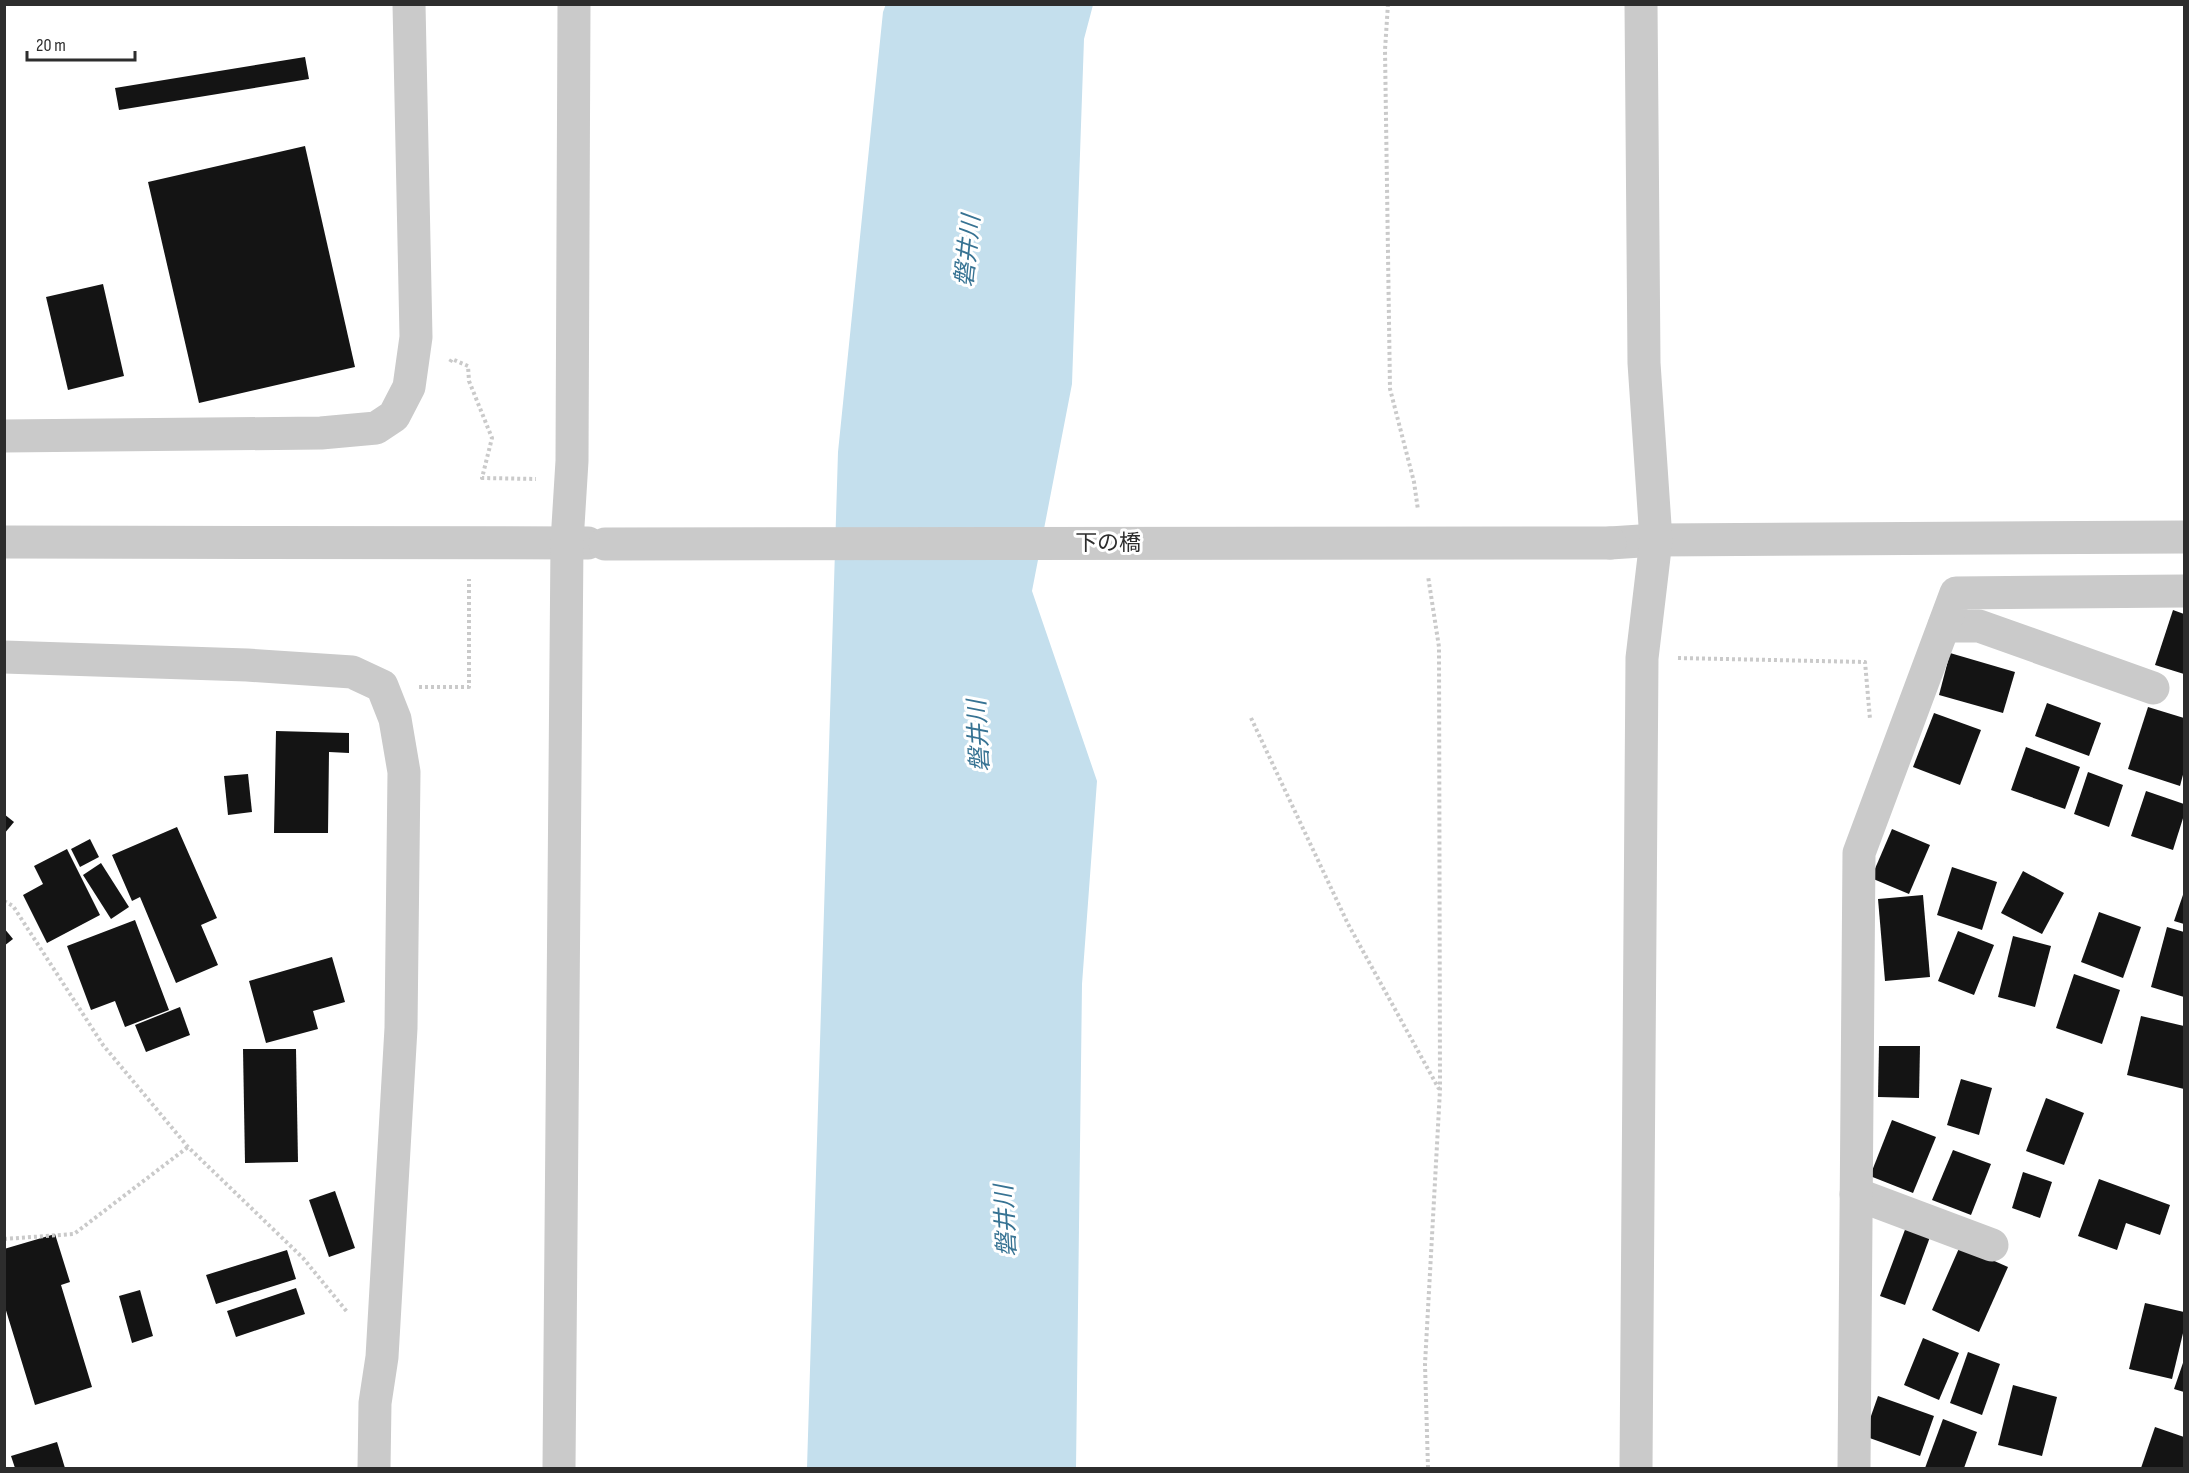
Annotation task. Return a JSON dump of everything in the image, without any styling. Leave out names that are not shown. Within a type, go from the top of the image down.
[{"type":"street","points":[[4,436],[321,433],[376,428],[394,416],[409,387],[416,337],[409,4]]},
{"type":"street","points":[[559,1468],[574,4]]},
{"type":"street","points":[[1636,1468],[1642,658],[1656,540],[1644,363],[1641,4]]},
{"type":"street","name":"下の橋","points":[[4,542],[1610,543],[1656,540],[2184,537]]},
{"type":"street","points":[[1854,1468],[1859,853],[1956,593],[2184,591]]},
{"type":"street","points":[[1944,626],[1979,626],[2153,688]]},
{"type":"street","points":[[4,657],[247,665],[351,672],[382,686],[395,719],[404,772],[404,856],[401,1039],[382,1357],[375,1403],[374,1468]]},
{"type":"street","points":[[1856,1194],[1992,1245]]},
{"type":"street","points":[[375,1403],[393,1468]]},
{"type":"path","points":[[1388,4],[1385,50],[1390,389],[1414,482],[1419,518]]},
{"type":"path","points":[[445,368],[452,359],[468,366],[469,381],[492,438],[482,478],[570,480]]},
{"type":"path","points":[[1426,565],[1439,647],[1440,1090],[1425,1364],[1428,1468]]},
{"type":"path","points":[[382,686],[469,687],[469,579]]},
{"type":"path","points":[[1642,658],[1865,662],[1871,726]]},
{"type":"path","points":[[1251,718],[1348,924],[1440,1090]]},
{"type":"path","points":[[4,901],[13,906],[103,1045],[188,1147],[303,1258],[351,1315]]},
{"type":"path","points":[[4,1239],[74,1234],[188,1147]]},
{"type":"water","name":"磐井川","points":[[886,4],[1093,5],[1084,39],[1072,384],[1032,591],[1097,781],[1082,984],[1076,1468],[807,1468],[838,452],[883,12]]},
{"type":"building","points":[[305,57],[309,79],[119,110],[115,88]]},
{"type":"building","points":[[305,146],[355,367],[199,403],[148,182]]},
{"type":"building","points":[[103,284],[124,376],[68,390],[46,297]]},
{"type":"building","points":[[2173,610],[2184,614],[2184,674],[2155,665]]},
{"type":"building","points":[[1950,653],[2015,672],[2003,713],[1939,695]]},
{"type":"building","points":[[2047,703],[2101,723],[2089,756],[2035,736]]},
{"type":"building","points":[[2148,707],[2184,718],[2184,771],[2180,786],[2128,769]]},
{"type":"building","points":[[1934,713],[1981,730],[1960,785],[1913,767]]},
{"type":"building","points":[[276,731],[349,733],[349,753],[329,752],[328,833],[274,833]]},
{"type":"building","points":[[2026,747],[2080,767],[2065,809],[2011,790]]},
{"type":"building","points":[[2088,772],[2123,785],[2109,827],[2074,814]]},
{"type":"building","points":[[248,774],[252,812],[228,815],[224,776]]},
{"type":"building","points":[[2146,791],[2184,804],[2184,815],[2173,850],[2131,836]]},
{"type":"building","points":[[4,814],[14,822],[4,834]]},
{"type":"building","points":[[177,827],[217,918],[201,925],[218,965],[176,983],[140,897],[132,901],[112,855]]},
{"type":"building","points":[[1892,829],[1930,845],[1909,894],[1871,878]]},
{"type":"building","points":[[90,839],[99,857],[80,867],[71,849]]},
{"type":"building","points":[[67,849],[100,915],[47,943],[23,895],[43,884],[34,866]]},
{"type":"building","points":[[101,863],[129,907],[111,919],[83,875]]},
{"type":"building","points":[[1952,867],[1997,882],[1982,930],[1937,915]]},
{"type":"building","points":[[2023,871],[2064,893],[2042,934],[2001,913]]},
{"type":"building","points":[[2184,892],[2184,924],[2174,921]]},
{"type":"building","points":[[1923,895],[1930,977],[1885,981],[1878,899]]},
{"type":"building","points":[[2099,912],[2141,927],[2123,978],[2081,962]]},
{"type":"building","points":[[135,920],[169,1010],[125,1027],[115,1001],[91,1010],[67,946]]},
{"type":"building","points":[[2167,927],[2184,932],[2184,997],[2151,987]]},
{"type":"building","points":[[4,928],[13,939],[4,946]]},
{"type":"building","points":[[1958,931],[1994,945],[1974,995],[1938,981]]},
{"type":"building","points":[[2013,936],[2051,946],[2035,1007],[1998,997]]},
{"type":"building","points":[[332,957],[345,1002],[313,1011],[318,1029],[266,1043],[249,981]]},
{"type":"building","points":[[2074,974],[2120,990],[2102,1044],[2056,1028]]},
{"type":"building","points":[[180,1007],[190,1035],[146,1052],[135,1025]]},
{"type":"building","points":[[2141,1016],[2184,1026],[2184,1089],[2127,1075]]},
{"type":"building","points":[[1879,1046],[1920,1046],[1919,1098],[1878,1097]]},
{"type":"building","points":[[243,1049],[296,1049],[298,1162],[245,1163]]},
{"type":"building","points":[[1961,1079],[1992,1088],[1979,1135],[1947,1125]]},
{"type":"building","points":[[2046,1098],[2084,1113],[2064,1165],[2026,1151]]},
{"type":"building","points":[[1892,1120],[1936,1137],[1913,1193],[1870,1176]]},
{"type":"building","points":[[1953,1150],[1991,1164],[1971,1215],[1932,1200]]},
{"type":"building","points":[[2023,1172],[2052,1182],[2040,1218],[2012,1208]]},
{"type":"building","points":[[2099,1179],[2170,1205],[2160,1235],[2126,1223],[2117,1250],[2078,1236]]},
{"type":"building","points":[[335,1191],[355,1248],[329,1257],[309,1200]]},
{"type":"building","points":[[1906,1227],[1930,1237],[1905,1305],[1880,1296]]},
{"type":"building","points":[[55,1234],[70,1282],[61,1285],[92,1387],[35,1405],[4,1304],[4,1249]]},
{"type":"building","points":[[1960,1246],[2008,1267],[1979,1332],[1932,1310]]},
{"type":"building","points":[[287,1250],[296,1279],[216,1304],[206,1275]]},
{"type":"building","points":[[296,1288],[305,1314],[236,1337],[227,1311]]},
{"type":"building","points":[[140,1290],[153,1336],[132,1343],[119,1296]]},
{"type":"building","points":[[2145,1303],[2184,1312],[2184,1329],[2172,1379],[2129,1369]]},
{"type":"building","points":[[1923,1338],[1959,1353],[1939,1400],[1904,1385]]},
{"type":"building","points":[[1968,1352],[2000,1364],[1982,1415],[1950,1403]]},
{"type":"building","points":[[2184,1360],[2184,1392],[2174,1389]]},
{"type":"building","points":[[2013,1385],[2057,1397],[2042,1456],[1998,1445]]},
{"type":"building","points":[[1878,1396],[1934,1416],[1920,1456],[1864,1436]]},
{"type":"building","points":[[1943,1419],[1977,1432],[1964,1468],[1925,1468]]},
{"type":"building","points":[[2155,1427],[2184,1437],[2184,1468],[2141,1468]]},
{"type":"building","points":[[57,1442],[65,1468],[15,1468],[11,1456]]}]
